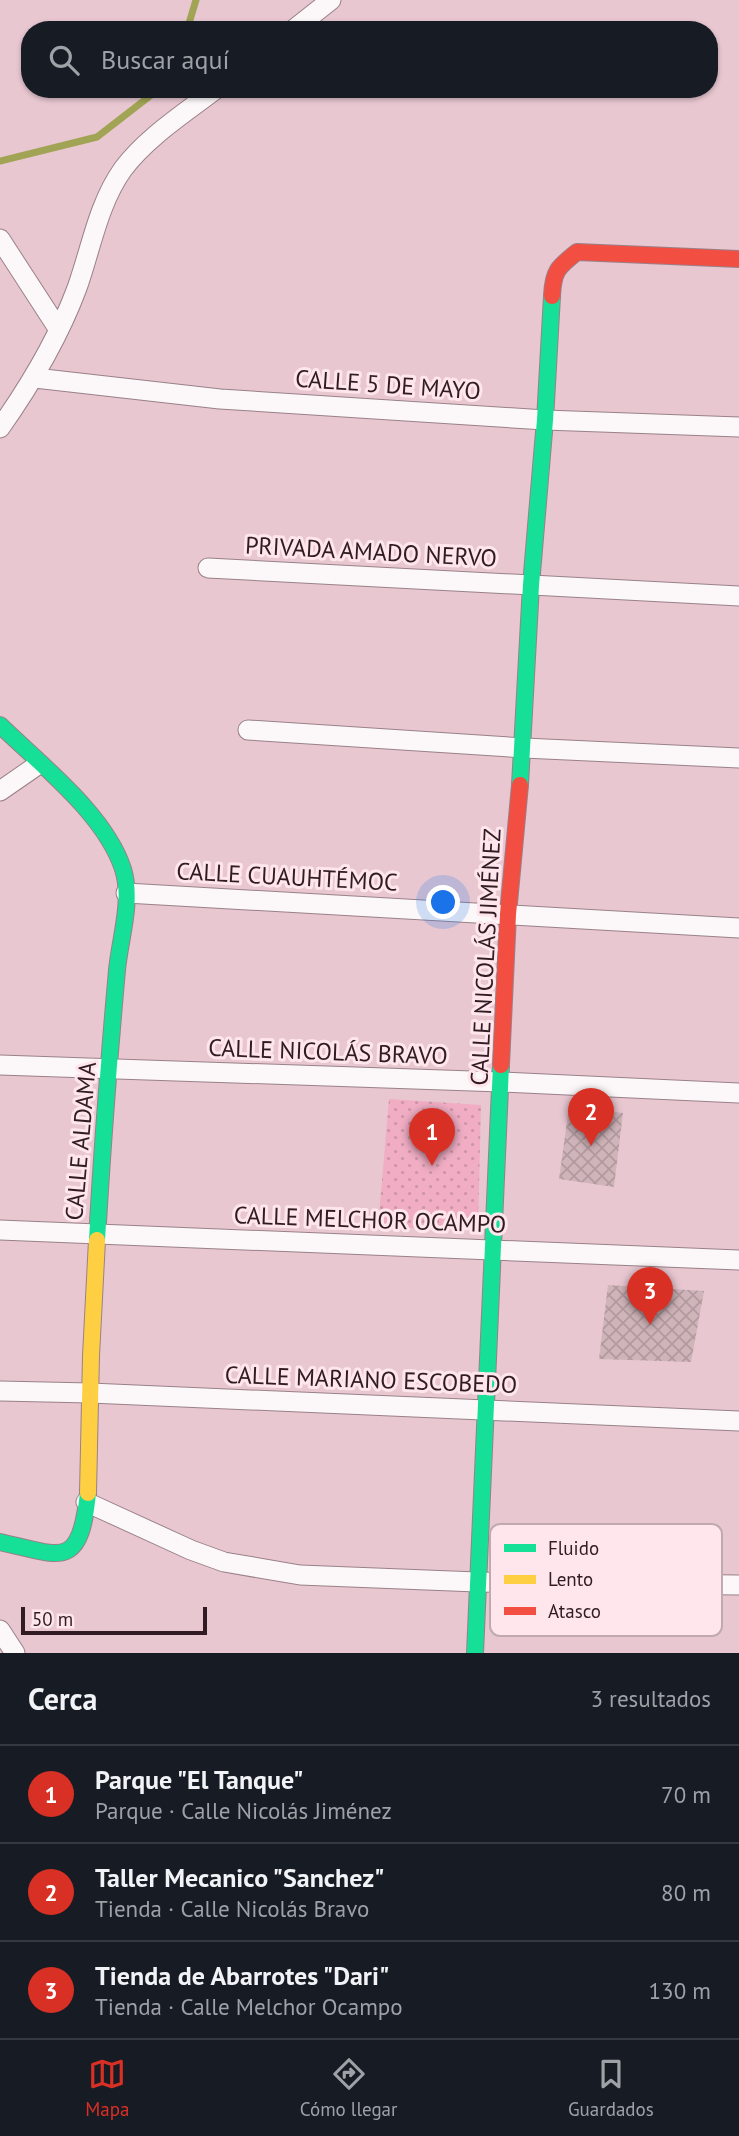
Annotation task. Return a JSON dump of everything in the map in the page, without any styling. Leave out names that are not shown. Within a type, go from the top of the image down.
[{"type":"street","points":[[304,21],[331,0]]},
{"type":"street","points":[[0,428],[35,378],[59,330],[107,198],[124,169],[147,144],[205,98]]},
{"type":"street","points":[[0,239],[59,330]]},
{"type":"street","name":"CALLE NICOLÁS JIMÉNEZ","points":[[475,1653],[508,914],[524,748],[531,585],[545,420],[553,278],[559,266],[577,252],[739,259]]},
{"type":"street","name":"CALLE 5 DE MAYO","points":[[35,378],[219,399],[545,420],[739,428]]},
{"type":"street","name":"PRIVADA AMADO NERVO","points":[[208,568],[739,596]]},
{"type":"street","name":"CALLE ALDAMA","points":[[0,725],[95,819],[114,847],[124,871],[126,893],[118,958],[96,1235],[90,1474],[86,1502],[77,1538],[71,1548],[61,1554],[44,1553],[0,1542]]},
{"type":"street","points":[[248,730],[524,748],[739,758]]},
{"type":"street","points":[[0,791],[39,764]]},
{"type":"street","name":"CALLE CUAUHTÉMOC","points":[[126,893],[739,928]]},
{"type":"street","name":"CALLE NICOLÁS BRAVO","points":[[0,1065],[739,1093]]},
{"type":"street","name":"CALLE MELCHOR OCAMPO","points":[[0,1230],[739,1260]]},
{"type":"street","name":"CALLE MARIANO ESCOBEDO","points":[[0,1391],[90,1392],[739,1421]]},
{"type":"street","points":[[86,1502],[191,1550],[224,1562],[257,1569],[300,1575],[490,1582]]},
{"type":"street","points":[[0,1630],[15,1653]]},
{"type":"shaded area","points":[[389,1099],[481,1105],[478,1228],[378,1228]]},
{"type":"building","points":[[569,1107],[623,1113],[614,1187],[559,1179]]},
{"type":"building","points":[[608,1285],[704,1291],[691,1362],[599,1359]]},
{"type":"waterway","points":[[190,21],[196,0]]},
{"type":"waterway","points":[[0,161],[97,137],[147,98]]},
{"type":"traffic: fast","points":[[520,785],[552,296]]},
{"type":"traffic: fast","points":[[0,725],[87,810],[114,849],[126,881],[97,1240]]},
{"type":"traffic: fast","points":[[475,1653],[501,1065]]},
{"type":"traffic: fast","points":[[0,1542],[38,1551],[64,1552],[72,1547],[79,1536],[88,1493]]},
{"type":"traffic: slow","points":[[88,1493],[97,1240]]},
{"type":"traffic: jam","points":[[552,296],[558,270],[577,252],[739,259]]},
{"type":"traffic: jam","points":[[501,1065],[508,914],[520,785]]},
{"type":"place","name":"Taller Mecanico \"Sanchez\"","points":[[591,1146]]},
{"type":"place","name":"Parque \"El Tanque\"","points":[[432,1166]]},
{"type":"place","name":"Tienda de Abarrotes \"Dari\"","points":[[650,1325]]}]
